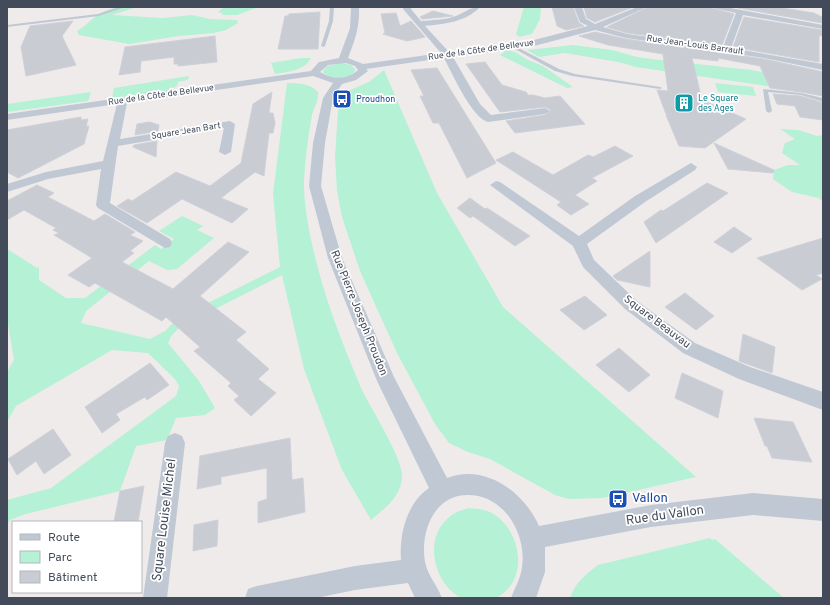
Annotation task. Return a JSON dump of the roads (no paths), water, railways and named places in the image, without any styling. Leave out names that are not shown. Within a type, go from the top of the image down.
[{"type":"street","points":[[343,60],[351,42],[356,16],[355,7]]},
{"type":"street","points":[[408,7],[407,9],[447,56],[476,106],[488,119],[545,110]]},
{"type":"street","points":[[419,24],[448,21],[468,14],[476,7]]},
{"type":"street","name":"Rue Jean-Louis Barrault","points":[[578,7],[583,20],[595,27],[626,36],[764,55],[823,67]]},
{"type":"street","name":"Rue de la Côte de Bellevue","points":[[361,67],[515,47],[595,27],[643,7]]},
{"type":"street","points":[[713,7],[823,27]]},
{"type":"street","points":[[726,50],[740,13]]},
{"type":"street","points":[[343,60],[352,61],[361,67],[363,71],[358,76],[339,81],[327,80],[315,73],[317,68],[322,64],[343,60]]},
{"type":"street","name":"Rue de la Côte de Bellevue","points":[[7,117],[315,73]]},
{"type":"street","name":"Rue Pierre Joseph Proudon","points":[[339,81],[328,98],[319,143],[315,186],[335,258],[341,273],[386,381],[442,491]]},
{"type":"street","points":[[123,100],[108,164],[103,205],[165,243]]},
{"type":"street","name":"Square Jean Bart","points":[[113,143],[230,124],[225,152]]},
{"type":"street","points":[[7,188],[46,176],[108,164]]},
{"type":"street","points":[[496,185],[579,243],[640,199],[691,167]]},
{"type":"street","name":"Square Beauvau","points":[[579,243],[588,263],[631,305],[689,348],[745,373],[823,402]]},
{"type":"street","name":"Square Louise Michel","points":[[155,598],[175,443]]},
{"type":"street","points":[[430,598],[415,570],[411,551],[414,528],[426,504],[442,491],[456,485],[476,484],[494,490],[512,502],[523,516],[533,538],[535,554],[533,578],[523,598]]},
{"type":"street","name":"Rue du Vallon","points":[[533,538],[651,516],[753,504],[823,510]]},
{"type":"street","points":[[257,598],[355,578],[415,570]]},
{"type":"lane","points":[[7,26],[99,15],[123,7]]},
{"type":"lane","points":[[323,46],[331,21],[332,7]]},
{"type":"lane","points":[[515,47],[557,70],[580,76],[660,88]]},
{"type":"lane","points":[[769,111],[765,90],[801,94],[823,100]]},
{"type":"place","name":"Proudhon","points":[[342,99]]},
{"type":"place","name":"Le Square des Ages","points":[[684,103]]},
{"type":"place","name":"Vallon","points":[[618,499]]}]
